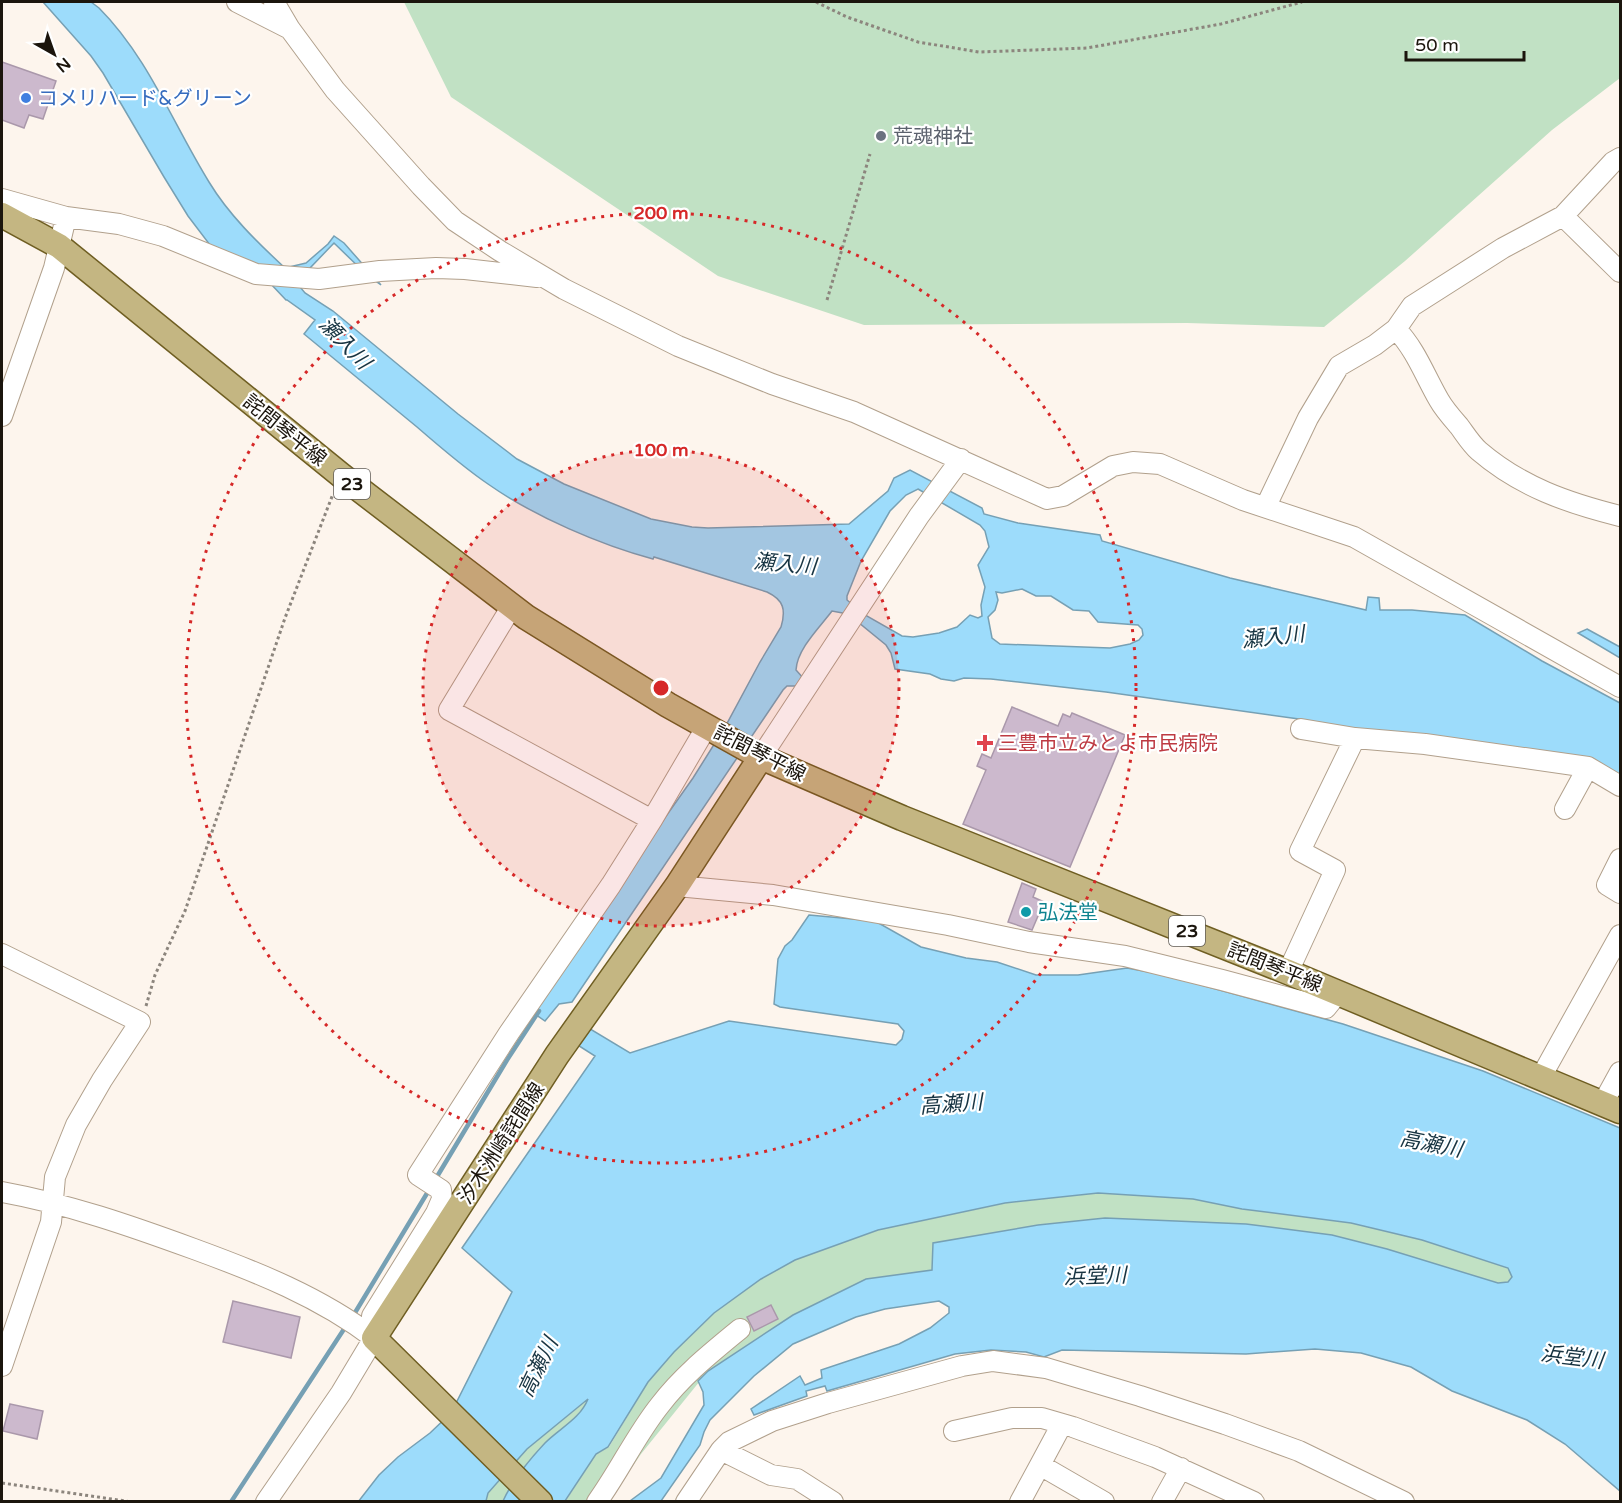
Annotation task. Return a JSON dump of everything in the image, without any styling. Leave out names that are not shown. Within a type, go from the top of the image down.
[{"type":"main road","name":"詫間琴平線","points":[[2,215],[59,246],[342,476],[512,606],[668,705],[757,754],[902,818],[1288,972],[1612,1107]]},
{"type":"main road","name":"汐木洲崎詫間線","points":[[370,1335],[557,1055],[677,886],[757,754]]},
{"type":"main road","points":[[370,1335],[540,1502]]},
{"type":"street","points":[[237,2],[290,29]]},
{"type":"street","points":[[274,2],[290,29],[335,90],[455,221],[543,278],[678,345],[772,384],[854,412],[1047,499],[1063,496],[1113,466],[1133,462],[1160,464],[1243,500],[1354,537],[1620,687]]},
{"type":"street","points":[[1266,506],[1308,418],[1339,366],[1375,345],[1396,329],[1412,306],[1503,248],[1563,216],[1612,162],[1620,158]]},
{"type":"street","points":[[2,199],[66,217],[119,224],[163,236],[256,274],[319,279],[380,271],[436,268],[543,278]]},
{"type":"street","points":[[1563,216],[1620,272]]},
{"type":"street","points":[[2,416],[54,268],[66,217]]},
{"type":"street","points":[[1396,329],[1407,340],[1422,365],[1439,402],[1477,449],[1506,472],[1545,494],[1620,516]]},
{"type":"street","points":[[757,754],[875,585],[919,516],[962,459]]},
{"type":"street","points":[[512,606],[449,710],[652,820]]},
{"type":"street","points":[[266,1502],[340,1393],[370,1335],[372,1316],[436,1213],[442,1199],[441,1190],[418,1175],[509,1033],[611,885],[712,729]]},
{"type":"street","points":[[1301,729],[1355,738],[1425,744],[1588,767],[1620,786]]},
{"type":"street","points":[[1288,972],[1335,870],[1300,851],[1355,738]]},
{"type":"street","points":[[1565,809],[1588,767]]},
{"type":"street","points":[[1620,859],[1607,885],[1620,893]]},
{"type":"street","points":[[677,886],[773,895],[948,925],[1029,942],[1125,956],[1326,1008],[1338,993]]},
{"type":"street","points":[[1541,1077],[1620,935]]},
{"type":"street","points":[[2,954],[140,1022],[76,1125],[55,1177],[46,1201],[51,1222],[2,1366]]},
{"type":"street","points":[[1612,1107],[1620,1072]]},
{"type":"street","points":[[2,1192],[46,1201],[131,1226],[263,1275],[342,1315],[370,1335]]},
{"type":"street","points":[[597,1502],[660,1404],[693,1368],[740,1329]]},
{"type":"street","points":[[686,1502],[721,1450],[729,1442],[772,1421],[962,1366],[993,1361],[1046,1368],[1225,1424],[1299,1451],[1404,1502]]},
{"type":"street","points":[[954,1431],[1012,1418],[1042,1418],[1155,1457],[1254,1502]]},
{"type":"street","points":[[1020,1502],[1062,1424]]},
{"type":"street","points":[[721,1450],[771,1475],[797,1479],[833,1502]]},
{"type":"street","points":[[1041,1465],[1104,1502]]},
{"type":"street","points":[[1162,1502],[1181,1468]]},
{"type":"path","points":[[816,2],[847,17],[918,42],[979,52],[1087,48],[1221,24],[1302,2]]},
{"type":"path","points":[[827,300],[870,154]]},
{"type":"path","points":[[140,1022],[155,975],[185,911],[285,618],[322,519],[342,476]]},
{"type":"path","points":[[2,1483],[132,1502]]},
{"type":"green space","points":[[404,2],[1620,2],[1620,78],[1552,130],[1405,261],[1324,327],[1187,323],[864,325],[718,276],[451,97]]},
{"type":"green space","points":[[1098,1193],[1193,1199],[1242,1209],[1351,1223],[1422,1240],[1508,1268],[1513,1277],[1509,1282],[1498,1283],[1105,1218],[1038,1225],[933,1243],[932,1270],[866,1279],[793,1315],[708,1371],[641,1454],[609,1501],[565,1502],[596,1454],[609,1447],[648,1382],[674,1352],[714,1313],[761,1279],[795,1260],[878,1230],[1006,1203]]},
{"type":"green space","points":[[590,1398],[575,1417],[529,1461],[503,1501],[486,1502],[488,1493],[527,1449]]},
{"type":"water","name":"瀬入川","points":[[43,2],[91,2],[99,8],[116,27],[146,69],[196,160],[225,206],[285,268],[306,263],[334,236],[344,243],[381,285],[367,275],[334,243],[309,269],[290,275],[305,293],[333,311],[458,414],[517,459],[564,484],[651,519],[692,527],[849,524],[888,491],[894,478],[910,470],[982,508],[984,514],[1018,523],[1100,535],[1102,541],[1230,578],[1366,610],[1368,597],[1379,598],[1380,610],[1412,610],[1465,615],[1542,661],[1620,703],[1620,777],[1299,719],[1106,692],[991,679],[964,678],[954,681],[941,679],[930,674],[895,669],[891,653],[886,645],[848,614],[832,611],[800,654],[796,670],[804,679],[798,686],[787,686],[783,690],[572,1002],[559,1004],[545,1021],[529,1010],[693,778],[725,727],[781,627],[782,606],[777,598],[767,592],[654,557],[653,559],[633,553],[569,529],[506,496],[461,464],[304,334],[315,320],[286,300],[252,264],[213,249],[188,216],[91,56]],"holes":[[[918,489],[980,525],[985,531],[989,547],[978,565],[985,587],[981,605],[982,616],[978,618],[970,615],[957,627],[939,633],[913,637],[902,636],[865,615],[847,600],[847,596],[861,561],[890,511],[906,495]],[[1022,589],[1036,596],[1051,596],[1073,610],[1089,611],[1098,622],[1138,625],[1143,635],[1139,640],[1130,644],[1110,648],[1000,644],[992,638],[988,617],[995,610],[998,600],[996,592]]]},
{"type":"water","points":[[1587,629],[1620,647],[1620,658],[1578,633]]},
{"type":"water","points":[[809,915],[875,921],[921,947],[966,958],[997,962],[1036,975],[1078,975],[1127,968],[1165,975],[1343,1024],[1483,1071],[1620,1128],[1620,1491],[1565,1444],[1527,1420],[1452,1391],[1411,1367],[1361,1353],[1315,1349],[1246,1354],[1062,1350],[1044,1357],[1026,1352],[991,1350],[955,1354],[827,1391],[825,1386],[806,1391],[807,1396],[754,1415],[751,1409],[800,1376],[805,1385],[822,1378],[821,1370],[899,1344],[930,1328],[949,1313],[949,1307],[939,1301],[885,1309],[856,1317],[793,1344],[754,1376],[710,1420],[700,1445],[661,1501],[630,1501],[661,1478],[704,1405],[703,1392],[698,1381],[708,1371],[793,1315],[866,1279],[932,1270],[933,1243],[1038,1225],[1105,1218],[1246,1224],[1332,1235],[1387,1249],[1498,1283],[1508,1282],[1512,1277],[1508,1268],[1422,1240],[1351,1223],[1242,1209],[1193,1199],[1098,1193],[1005,1203],[878,1230],[795,1260],[761,1279],[714,1313],[674,1352],[648,1382],[608,1447],[596,1454],[565,1501],[503,1501],[516,1478],[533,1456],[575,1418],[588,1399],[527,1449],[488,1493],[486,1501],[358,1502],[379,1475],[451,1413],[512,1292],[462,1248],[595,1056],[576,1044],[587,1027],[630,1053],[729,1021],[896,1045],[902,1039],[904,1031],[898,1024],[780,1007],[774,1004],[778,959]]},
{"type":"building","name":"コメリハード&グリーン","points":[[2,62],[56,81],[43,119],[29,115],[24,128],[2,120]]},
{"type":"building","points":[[1012,707],[1058,726],[1063,714],[1070,717],[1072,713],[1125,735],[1070,867],[963,824],[986,770],[977,766],[982,754],[991,758]]},
{"type":"building","name":"弘法堂","points":[[1022,883],[1036,889],[1033,897],[1044,902],[1032,930],[1008,922]]},
{"type":"building","points":[[233,1301],[300,1317],[291,1358],[223,1342]]},
{"type":"building","points":[[771,1305],[778,1319],[754,1331],[747,1317]]},
{"type":"building","points":[[10,1404],[43,1411],[37,1439],[3,1431]]},
{"type":"waterway","points":[[435,1180],[539,1011]]},
{"type":"waterway","points":[[353,1316],[429,1190]]},
{"type":"waterway","points":[[231,1502],[346,1326]]},
{"type":"place","name":"コメリハード&グリーン","points":[[26,98]]},
{"type":"place","name":"荒魂神社","points":[[881,136]]},
{"type":"place","name":"三豊市立みとよ市民病院","points":[[985,743]]},
{"type":"place","name":"弘法堂","points":[[1026,912]]},
{"type":"water label","name":"高瀬川","points":[[951,1104]]},
{"type":"water label","name":"高瀬川","points":[[1431,1144]]},
{"type":"water label","name":"浜堂川","points":[[1095,1276]]},
{"type":"water label","name":"浜堂川","points":[[1572,1357]]},
{"type":"water label","name":"高瀬川","points":[[538,1367]]}]
